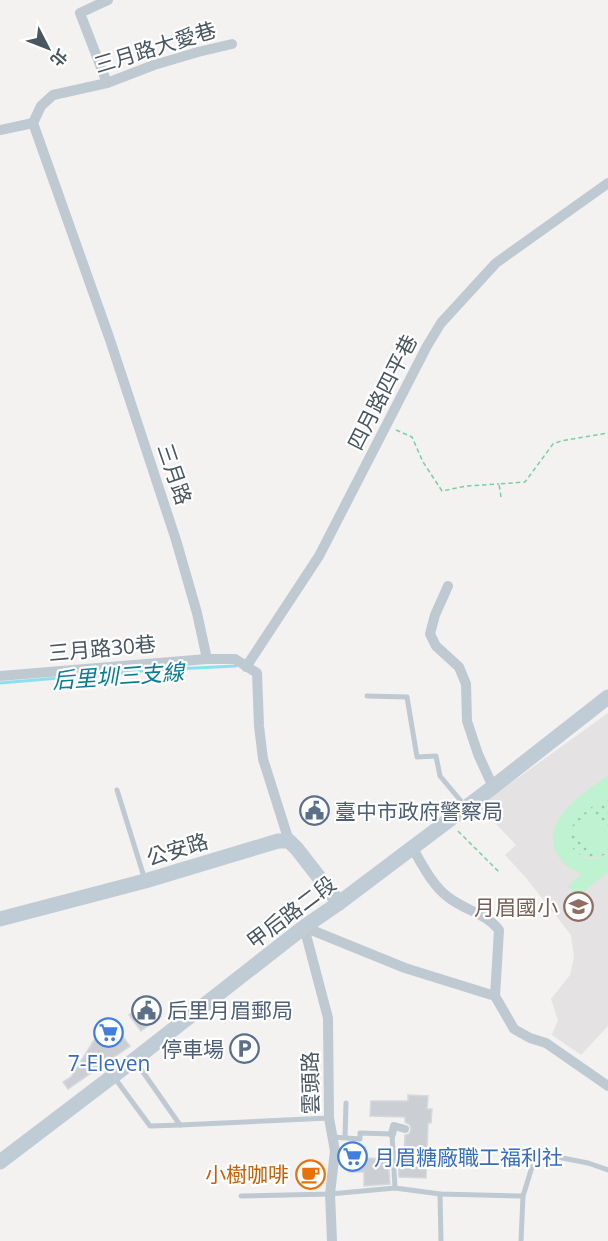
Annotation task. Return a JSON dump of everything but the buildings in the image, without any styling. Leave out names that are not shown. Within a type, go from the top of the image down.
[{"type":"main road","name":"甲后路二段","points":[[0,1162],[304,927],[493,787],[608,697]]},
{"type":"main road","name":"公安路","points":[[0,919],[145,881],[278,841],[289,841]]},
{"type":"main road","points":[[289,841],[339,903]]},
{"type":"street","points":[[107,83],[80,13],[108,0]]},
{"type":"street","name":"三月路大愛巷","points":[[33,123],[41,106],[53,95],[107,83],[154,65],[232,44]]},
{"type":"street","points":[[0,130],[33,123]]},
{"type":"street","name":"三月路","points":[[33,123],[109,337],[176,540],[207,659]]},
{"type":"street","name":"四月路四平巷","points":[[246,667],[319,556],[441,323],[496,263],[608,183]]},
{"type":"street","points":[[448,586],[435,615],[430,634],[436,646],[459,667],[466,684],[467,721],[478,754],[493,787]]},
{"type":"street","points":[[207,659],[235,659],[256,674],[263,759],[289,841]]},
{"type":"street","name":"三月路30巷","points":[[0,676],[207,659]]},
{"type":"street","points":[[412,847],[434,883],[448,897],[494,922],[499,930],[495,996],[514,1029],[546,1044],[608,1086]]},
{"type":"street","points":[[304,927],[405,968],[495,996]]},
{"type":"street","name":"雲頭路","points":[[304,927],[328,1018],[328,1118],[335,1151],[330,1194],[332,1241]]},
{"type":"street","points":[[392,1134],[394,1126],[405,1129]]},
{"type":"lane","points":[[367,696],[407,697],[417,757],[436,756],[440,776],[466,807]]},
{"type":"lane","points":[[117,790],[145,881]]},
{"type":"lane","points":[[134,1060],[180,1125]]},
{"type":"lane","points":[[113,1076],[150,1126],[328,1118]]},
{"type":"lane","points":[[345,1137],[346,1103]]},
{"type":"lane","points":[[332,1137],[360,1139],[360,1133],[392,1134],[395,1188]]},
{"type":"lane","points":[[521,1241],[523,1196],[532,1167],[537,1161],[547,1155],[588,1163],[608,1170]]},
{"type":"lane","points":[[241,1196],[330,1194],[395,1188],[440,1194],[523,1196]]},
{"type":"lane","points":[[440,1194],[441,1241]]},
{"type":"path","points":[[387,426],[412,437],[423,462],[442,491],[466,486],[525,482],[553,444],[608,433]]},
{"type":"path","points":[[499,484],[501,497]]},
{"type":"path","points":[[447,821],[500,873]]},
{"type":"shaded area","name":"月眉國小","points":[[608,713],[608,1026],[581,1055],[552,1035],[558,1020],[551,999],[570,975],[574,957],[571,935],[505,855],[516,845],[479,806]]},
{"type":"green space","points":[[608,775],[608,795],[574,823],[570,843],[579,855],[585,858],[593,859],[608,853],[608,872],[577,897],[568,886],[582,874],[566,865],[557,855],[553,837],[555,826],[578,797]]},
{"type":"green space","points":[[608,794],[608,853],[592,858],[584,856],[573,849],[570,842],[569,835],[572,826],[583,813]]},
{"type":"green space","points":[[590,813],[608,835],[608,849],[597,858],[573,828]]},
{"type":"waterway","name":"后里圳三支線","points":[[0,683],[154,670],[236,666]]},
{"type":"place","name":"臺中市政府警察局","points":[[314,811]]},
{"type":"place","name":"月眉國小","points":[[579,907]]},
{"type":"place","name":"后里月眉郵局","points":[[146,1010]]},
{"type":"place","name":"7-Eleven","points":[[109,1032]]},
{"type":"place","name":"停車場","points":[[245,1049]]},
{"type":"place","name":"月眉糖廠職工福利社","points":[[353,1157]]},
{"type":"place","name":"小樹咖啡","points":[[310,1174]]}]
